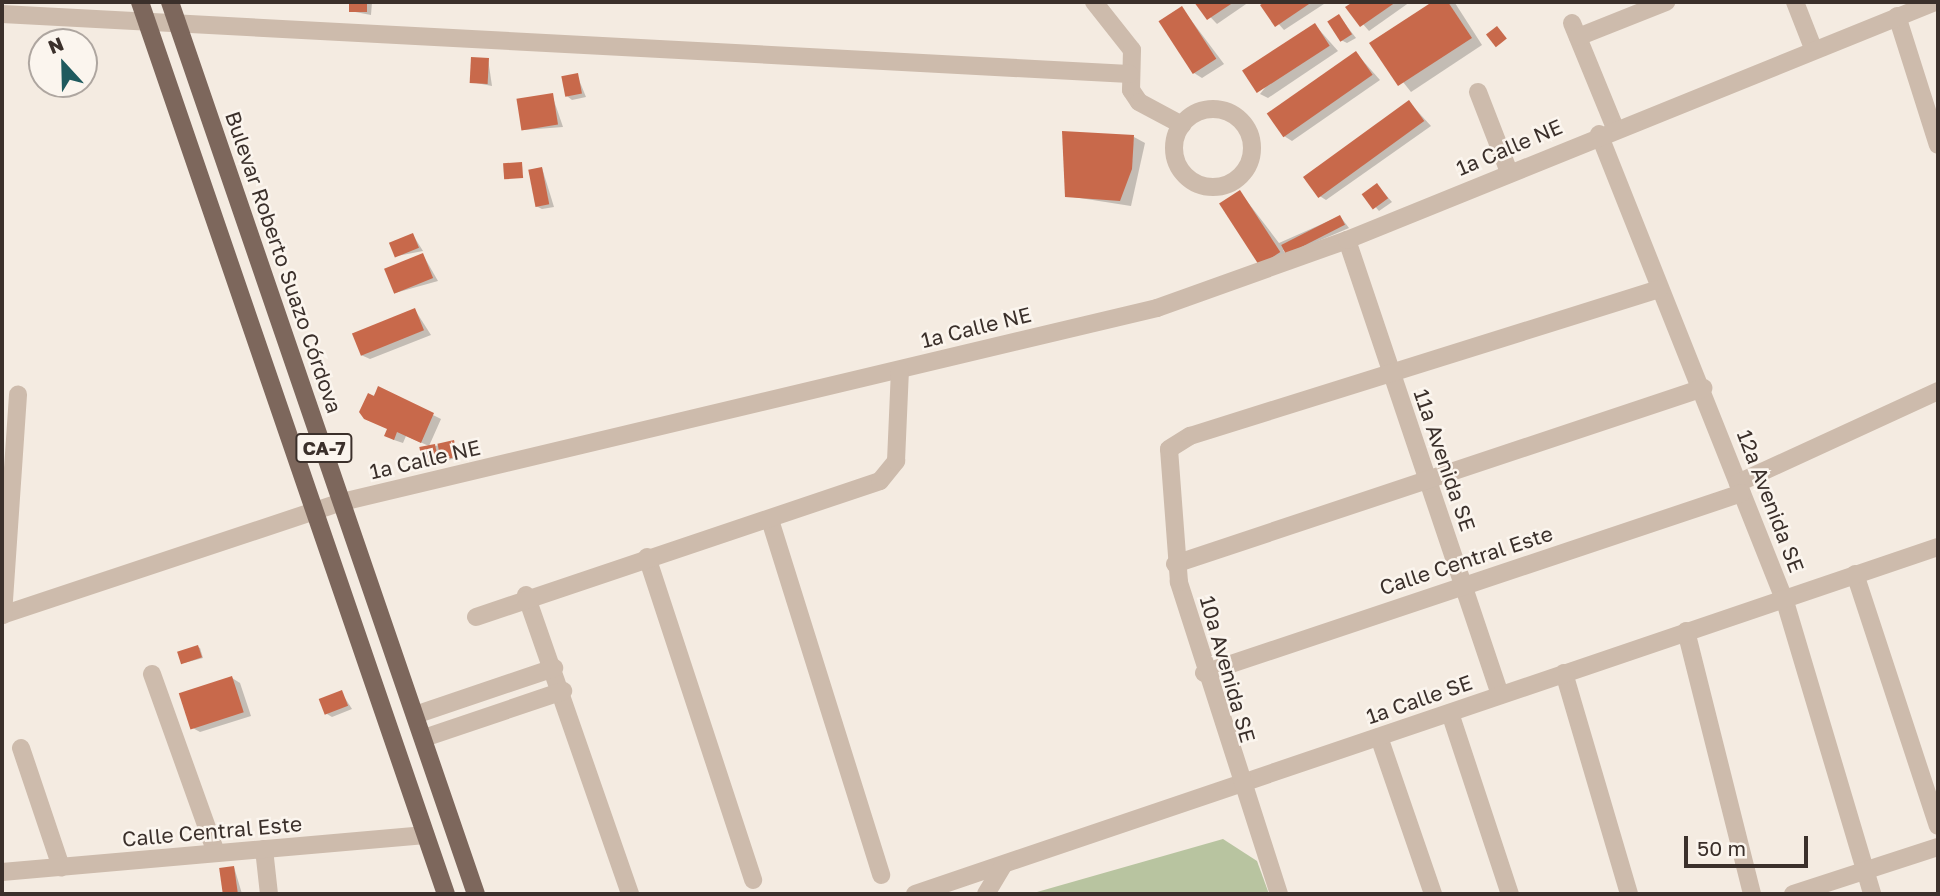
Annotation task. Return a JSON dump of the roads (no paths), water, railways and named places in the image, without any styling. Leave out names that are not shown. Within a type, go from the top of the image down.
[{"type":"main road","name":"CA-7","points":[[140,2],[446,894]]},
{"type":"main road","name":"Bulevar Roberto Suazo Córdova","points":[[170,2],[476,894]]},
{"type":"street","points":[[1094,2],[1132,50],[1129,74],[1139,102],[1182,125]]},
{"type":"street","name":"12a Avenida SE","points":[[1666,2],[1575,30],[1660,289],[1703,388],[1784,598],[1872,894]]},
{"type":"street","points":[[1795,2],[1813,48]]},
{"type":"street","name":"1a Calle NE","points":[[2,615],[342,502],[1157,308],[1347,240],[1607,131],[1935,2]]},
{"type":"street","points":[[2,14],[1129,74]]},
{"type":"street","points":[[1897,16],[1938,145]]},
{"type":"street","points":[[1478,92],[1509,172]]},
{"type":"street","points":[[1213,109],[1237,117],[1252,149],[1244,172],[1213,187],[1190,180],[1176,160],[1182,125],[1213,109]]},
{"type":"street","name":"11a Avenida SE","points":[[1347,240],[1500,695]]},
{"type":"street","points":[[1393,376],[1660,289]]},
{"type":"street","points":[[476,617],[526,595],[770,520],[889,472],[896,461],[900,370]]},
{"type":"street","name":"10a Avenida SE","points":[[1279,894],[1239,787],[1204,673],[1175,564],[1169,449],[1190,436],[1393,376]]},
{"type":"street","points":[[1175,564],[1703,388]]},
{"type":"street","name":"Calle Central Este","points":[[1204,673],[1740,488],[1938,391]]},
{"type":"street","points":[[2,615],[18,395]]},
{"type":"street","points":[[770,520],[881,876]]},
{"type":"street","name":"1a Calle SE","points":[[915,894],[1239,787],[1686,631],[1938,547]]},
{"type":"street","points":[[647,557],[753,880]]},
{"type":"street","points":[[1855,574],[1938,825]]},
{"type":"street","points":[[526,595],[563,691],[630,894]]},
{"type":"street","points":[[1686,631],[1752,894]]},
{"type":"street","points":[[415,716],[554,668]]},
{"type":"street","points":[[1564,673],[1629,894]]},
{"type":"street","points":[[152,674],[216,853]]},
{"type":"street","points":[[424,738],[563,691]]},
{"type":"street","points":[[1450,713],[1510,894]]},
{"type":"street","points":[[1379,737],[1433,894]]},
{"type":"street","points":[[21,748],[61,867]]},
{"type":"street","name":"Calle Central Este","points":[[2,872],[425,835]]},
{"type":"street","points":[[1793,894],[1938,847]]},
{"type":"street","points":[[264,849],[269,894]]},
{"type":"street","points":[[986,894],[1003,866]]}]
